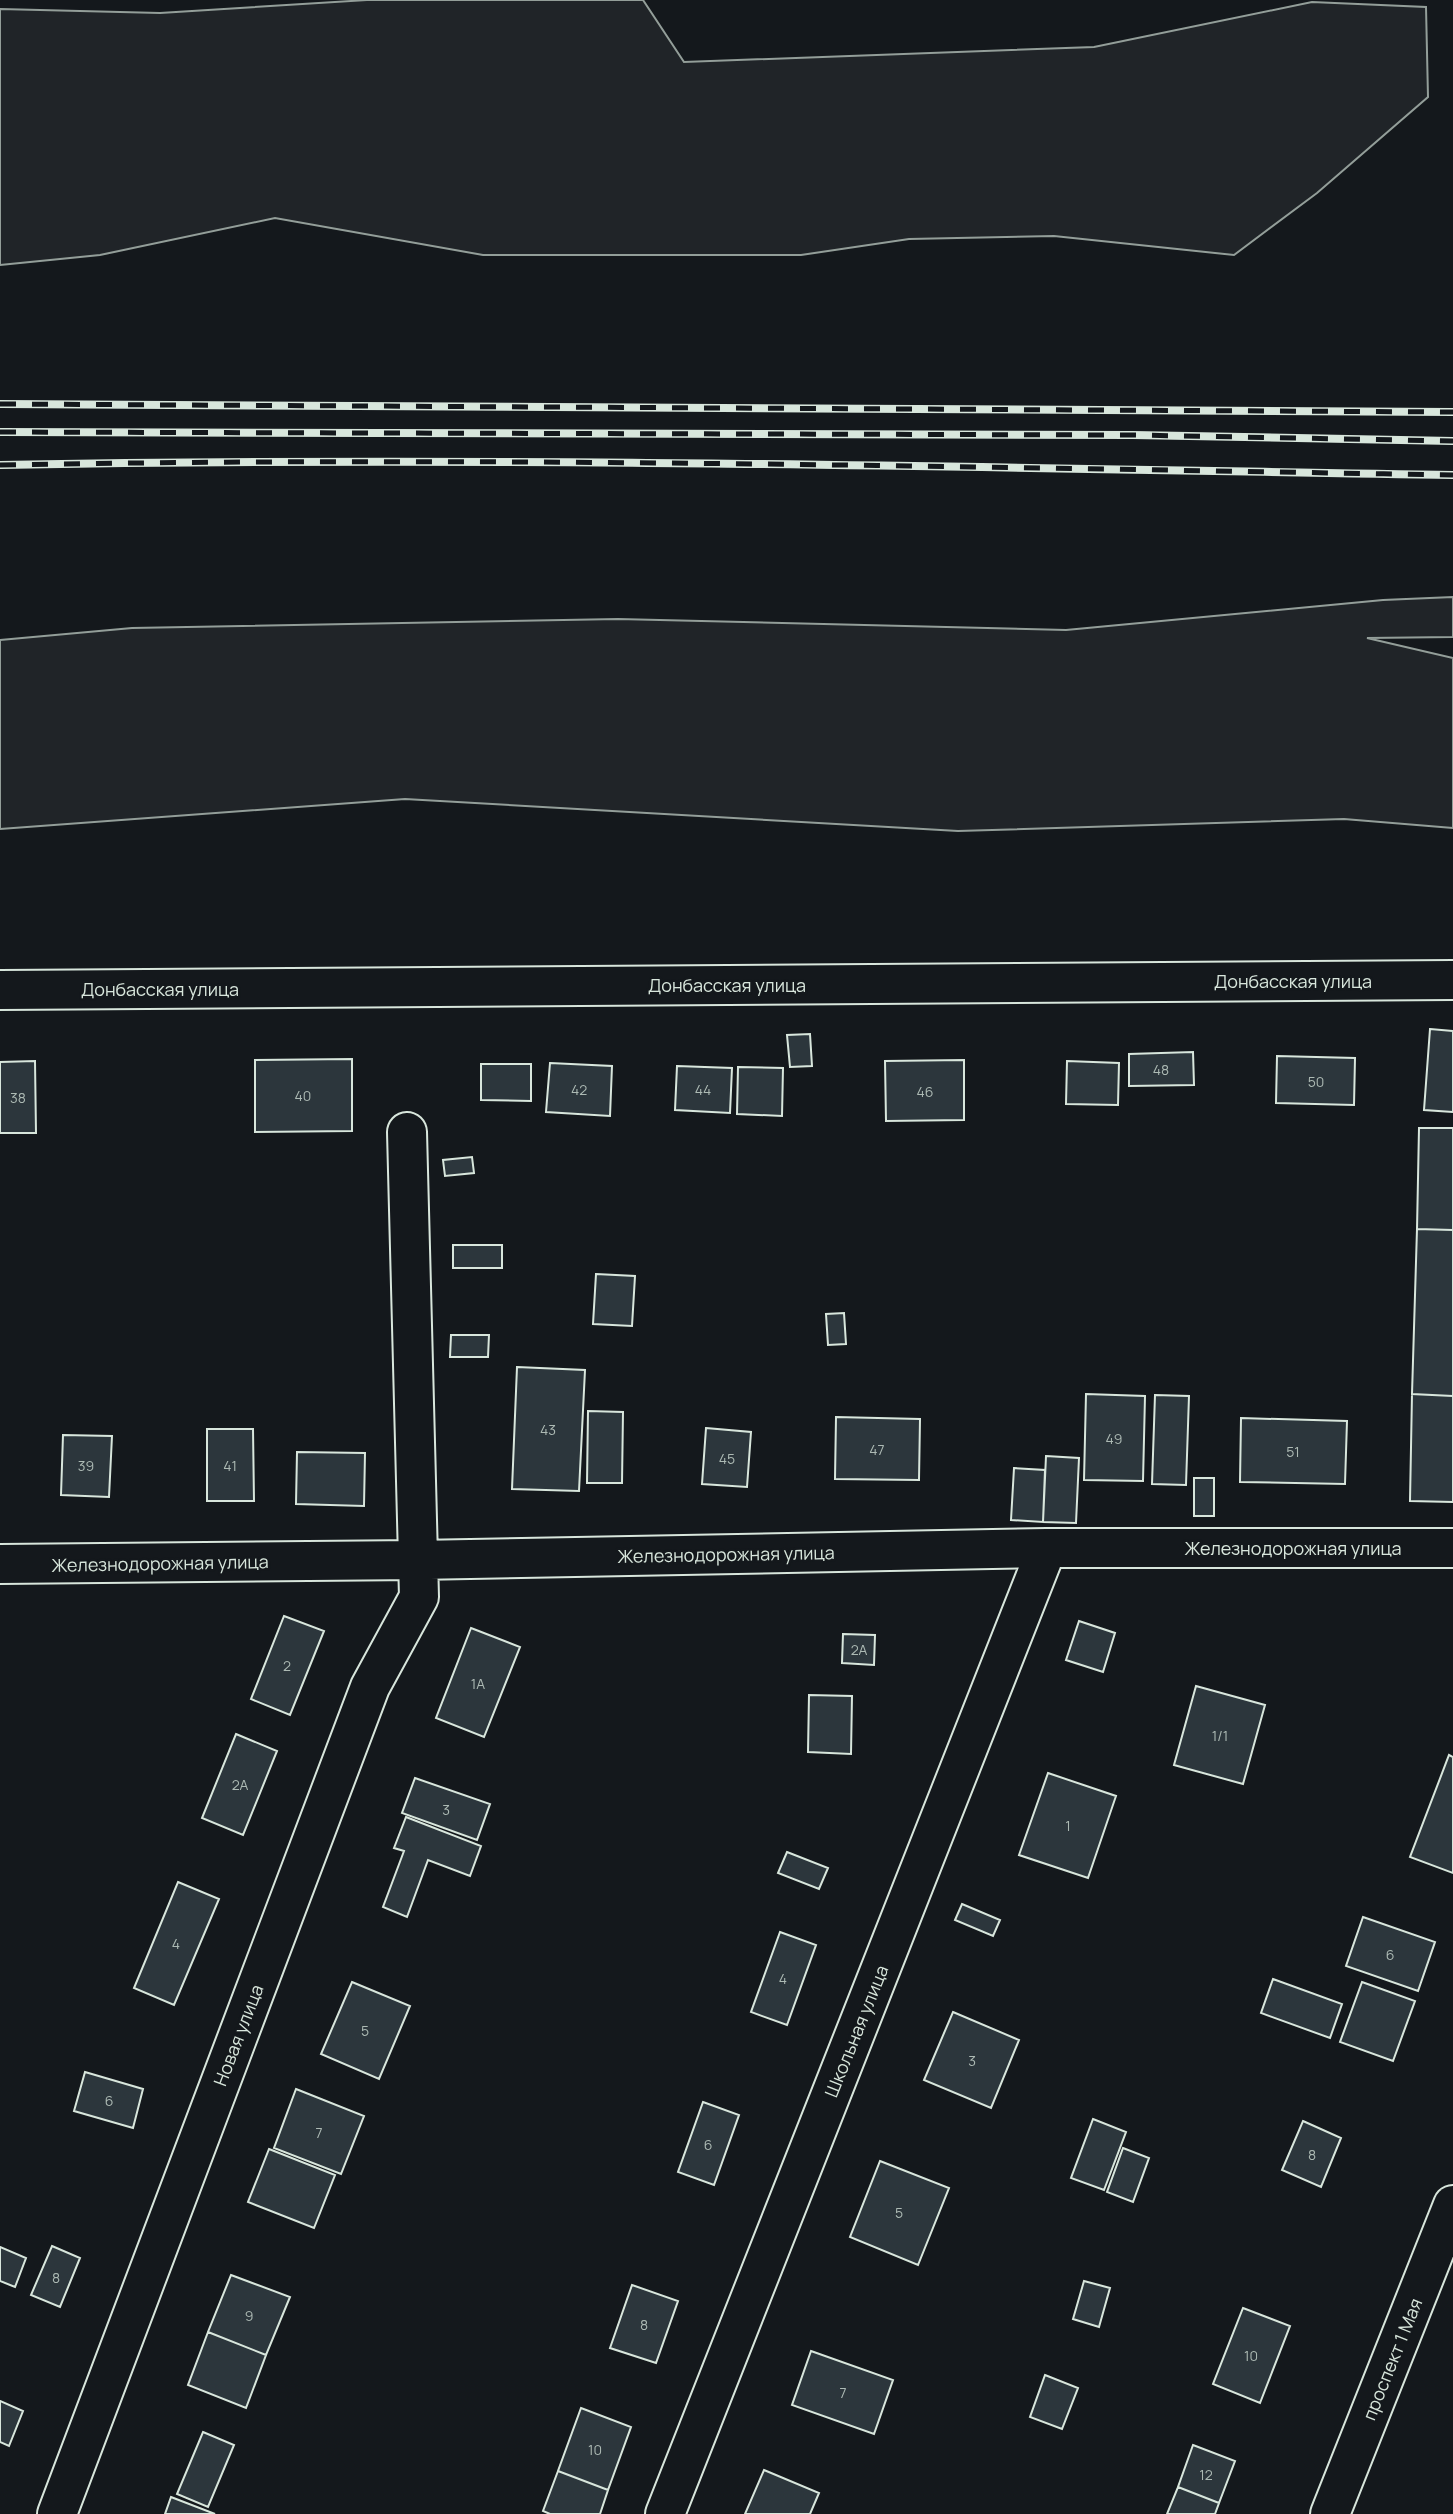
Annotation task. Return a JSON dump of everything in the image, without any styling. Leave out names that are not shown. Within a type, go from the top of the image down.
[{"type":"street","name":"Донбасская улица","points":[[0,990],[1453,980]]},
{"type":"street","name":"Новая улица","points":[[57,2514],[370,1687],[419,1597],[407,1132]]},
{"type":"street","name":"Железнодорожная улица","points":[[0,1564],[417,1560],[1047,1548],[1453,1548]]},
{"type":"street","name":"Школьная улица","points":[[665,2514],[1047,1548]]},
{"type":"street","name":"проспект 1 Мая","points":[[1330,2514],[1453,2205]]},
{"type":"shaded area","points":[[367,0],[643,0],[684,62],[1094,47],[1312,2],[1426,7],[1428,97],[1317,193],[1234,255],[1054,236],[909,239],[801,255],[483,255],[275,218],[100,255],[0,265],[0,9],[160,13]]},
{"type":"shaded area","points":[[1453,597],[1453,637],[1367,638],[1453,658],[1453,828],[1344,819],[958,831],[405,799],[0,829],[0,640],[132,628],[618,619],[1066,630],[1383,600]]},
{"type":"building","points":[[1430,1029],[1453,1031],[1453,1112],[1424,1110]]},
{"type":"building","points":[[810,1034],[812,1066],[790,1067],[787,1035]]},
{"type":"building","points":[[1193,1052],[1194,1085],[1129,1086],[1129,1054]]},
{"type":"building","points":[[1277,1056],[1355,1058],[1354,1105],[1276,1103]]},
{"type":"building","points":[[352,1059],[352,1131],[255,1132],[255,1060]]},
{"type":"building","points":[[964,1060],[964,1120],[886,1121],[885,1061]]},
{"type":"building","points":[[35,1061],[36,1133],[0,1133],[0,1062]]},
{"type":"building","points":[[1067,1061],[1119,1063],[1118,1105],[1066,1104]]},
{"type":"building","points":[[550,1063],[612,1066],[610,1116],[546,1112]]},
{"type":"building","points":[[481,1064],[531,1064],[531,1101],[481,1100]]},
{"type":"building","points":[[677,1066],[732,1068],[730,1113],[675,1110]]},
{"type":"building","points":[[738,1067],[783,1068],[782,1116],[737,1114]]},
{"type":"building","points":[[1419,1128],[1453,1128],[1453,1230],[1417,1229]]},
{"type":"building","points":[[472,1157],[474,1173],[445,1176],[443,1160]]},
{"type":"building","points":[[1417,1229],[1453,1230],[1453,1396],[1412,1394]]},
{"type":"building","points":[[453,1245],[502,1245],[502,1268],[453,1268]]},
{"type":"building","points":[[596,1274],[635,1276],[632,1326],[593,1324]]},
{"type":"building","points":[[844,1313],[846,1344],[828,1345],[826,1314]]},
{"type":"building","points":[[451,1335],[489,1335],[488,1357],[450,1357]]},
{"type":"building","points":[[517,1367],[585,1370],[579,1491],[512,1489]]},
{"type":"building","points":[[1086,1394],[1145,1396],[1143,1481],[1084,1480]]},
{"type":"building","points":[[1412,1394],[1453,1396],[1453,1502],[1410,1501]]},
{"type":"building","points":[[1155,1395],[1189,1396],[1186,1485],[1152,1484]]},
{"type":"building","points":[[588,1411],[623,1412],[622,1483],[587,1483]]},
{"type":"building","points":[[836,1417],[920,1419],[919,1480],[835,1479]]},
{"type":"building","points":[[1241,1418],[1347,1421],[1345,1484],[1240,1482]]},
{"type":"building","points":[[706,1428],[751,1432],[747,1487],[702,1484]]},
{"type":"building","points":[[207,1429],[253,1429],[254,1501],[207,1501]]},
{"type":"building","points":[[63,1435],[112,1436],[109,1497],[61,1495]]},
{"type":"building","points":[[297,1452],[365,1453],[364,1506],[296,1504]]},
{"type":"building","points":[[1046,1456],[1079,1458],[1076,1523],[1043,1522]]},
{"type":"building","points":[[1014,1468],[1045,1470],[1043,1522],[1011,1520]]},
{"type":"building","points":[[1194,1478],[1214,1478],[1214,1516],[1194,1516]]},
{"type":"building","points":[[284,1616],[324,1631],[290,1715],[251,1699]]},
{"type":"building","points":[[1079,1621],[1115,1633],[1103,1672],[1066,1660]]},
{"type":"building","points":[[471,1628],[520,1647],[484,1737],[436,1718]]},
{"type":"building","points":[[843,1634],[875,1635],[874,1665],[842,1663]]},
{"type":"building","points":[[1196,1686],[1265,1705],[1243,1784],[1174,1765]]},
{"type":"building","points":[[809,1695],[852,1696],[851,1754],[808,1752]]},
{"type":"building","points":[[236,1734],[277,1751],[243,1835],[202,1818]]},
{"type":"building","points":[[1449,1755],[1453,1757],[1453,1873],[1410,1857]]},
{"type":"building","points":[[1048,1773],[1116,1796],[1088,1878],[1019,1855]]},
{"type":"building","points":[[415,1778],[490,1804],[477,1840],[402,1813]]},
{"type":"building","points":[[406,1817],[481,1846],[470,1876],[428,1860],[407,1917],[383,1907],[404,1851],[394,1848]]},
{"type":"building","points":[[787,1852],[828,1868],[819,1889],[778,1873]]},
{"type":"building","points":[[178,1882],[219,1899],[174,2005],[134,1988]]},
{"type":"building","points":[[962,1904],[1000,1920],[993,1936],[955,1920]]},
{"type":"building","points":[[1363,1917],[1435,1942],[1418,1991],[1346,1966]]},
{"type":"building","points":[[780,1932],[816,1945],[787,2025],[751,2012]]},
{"type":"building","points":[[1273,1979],[1342,2004],[1330,2038],[1261,2013]]},
{"type":"building","points":[[352,1982],[410,2006],[379,2079],[321,2054]]},
{"type":"building","points":[[1362,1982],[1415,2001],[1393,2061],[1340,2042]]},
{"type":"building","points":[[953,2012],[1019,2040],[991,2108],[924,2080]]},
{"type":"building","points":[[85,2072],[143,2089],[133,2128],[74,2111]]},
{"type":"building","points":[[296,2089],[364,2116],[341,2174],[274,2148]]},
{"type":"building","points":[[703,2102],[739,2115],[714,2185],[678,2172]]},
{"type":"building","points":[[1093,2119],[1126,2132],[1104,2190],[1071,2178]]},
{"type":"building","points":[[1303,2121],[1341,2138],[1321,2187],[1282,2170]]},
{"type":"building","points":[[1123,2148],[1149,2158],[1133,2202],[1107,2192]]},
{"type":"building","points":[[269,2149],[335,2175],[314,2228],[248,2202]]},
{"type":"building","points":[[880,2161],[949,2188],[918,2265],[850,2237]]},
{"type":"building","points":[[52,2246],[80,2258],[60,2307],[31,2295]]},
{"type":"building","points":[[0,2247],[26,2258],[15,2287],[0,2281]]},
{"type":"building","points":[[231,2275],[290,2297],[266,2355],[208,2332]]},
{"type":"building","points":[[1084,2281],[1110,2288],[1099,2327],[1073,2319]]},
{"type":"building","points":[[632,2285],[678,2301],[656,2363],[610,2348]]},
{"type":"building","points":[[1243,2308],[1290,2326],[1260,2403],[1213,2384]]},
{"type":"building","points":[[208,2332],[266,2355],[246,2408],[188,2385]]},
{"type":"building","points":[[811,2351],[893,2380],[874,2434],[792,2405]]},
{"type":"building","points":[[1045,2375],[1078,2388],[1062,2429],[1030,2417]]},
{"type":"building","points":[[0,2401],[23,2411],[9,2446],[0,2442]]},
{"type":"building","points":[[581,2408],[631,2427],[608,2490],[558,2471]]},
{"type":"building","points":[[203,2432],[234,2445],[208,2507],[177,2494]]},
{"type":"building","points":[[1193,2445],[1235,2461],[1219,2503],[1178,2487]]},
{"type":"building","points":[[764,2470],[819,2493],[810,2514],[745,2514]]},
{"type":"building","points":[[558,2471],[608,2490],[600,2514],[550,2514],[543,2511]]},
{"type":"building","points":[[1178,2487],[1219,2503],[1215,2514],[1167,2514]]},
{"type":"building","points":[[171,2497],[215,2514],[165,2514]]},
{"type":"railway","points":[[0,404],[1453,412]]},
{"type":"railway","points":[[0,432],[1133,435],[1453,441]]},
{"type":"railway","points":[[0,465],[545,462],[1453,475]]}]
